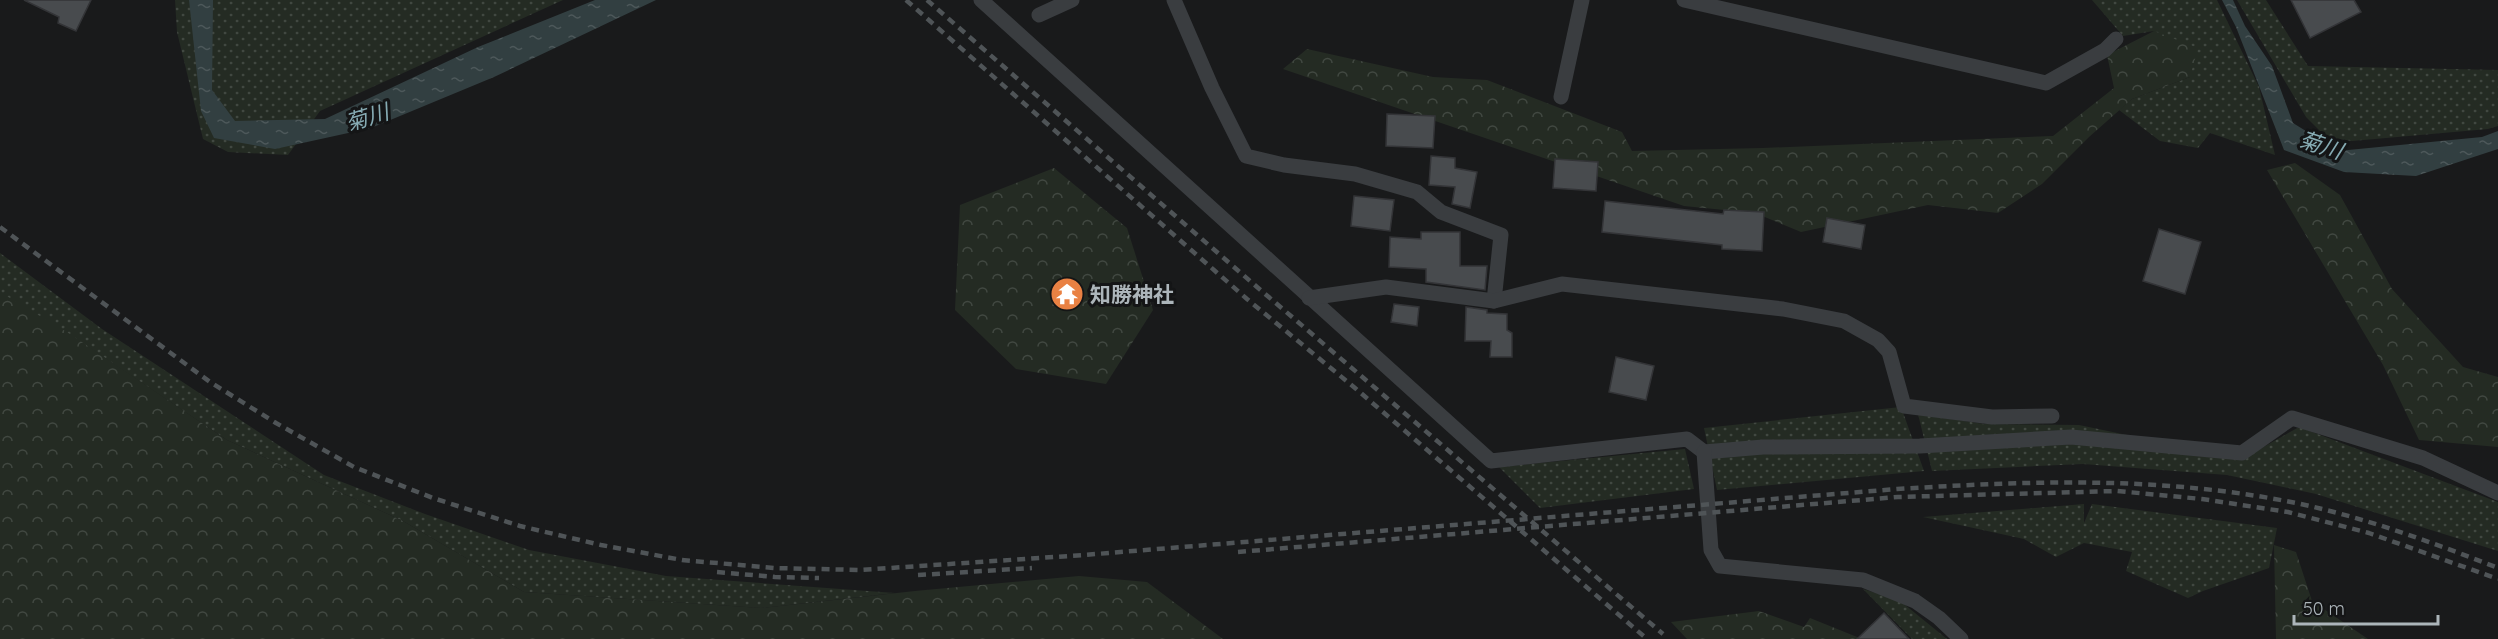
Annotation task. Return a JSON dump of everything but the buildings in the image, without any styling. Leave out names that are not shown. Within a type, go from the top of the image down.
[{"type":"street","points":[[981,0],[1491,461],[1688,439],[1704,452],[1763,447],[1920,446],[2071,437],[2242,453],[2292,418],[2423,458],[2498,493]]},
{"type":"street","points":[[1039,15],[1072,0]]},
{"type":"street","points":[[1174,0],[1212,88],[1246,156],[1284,165],[1354,174],[1417,192],[1442,212],[1501,235],[1494,302]]},
{"type":"street","points":[[1561,96],[1582,0]]},
{"type":"street","points":[[1684,0],[2046,83],[2105,50],[2116,39]]},
{"type":"street","points":[[1309,298],[1386,287],[1494,302],[1562,284],[1783,309],[1844,321],[1878,340],[1889,352],[1904,406],[1992,417],[2052,416]]},
{"type":"street","points":[[1704,452],[1711,550],[1720,566],[1863,580],[1915,601],[1939,618],[1961,639]]},
{"type":"green space","points":[[175,0],[563,0],[320,111],[288,155],[228,152],[203,139],[177,32]]},
{"type":"green space","points":[[2092,0],[2217,0],[2259,87],[2275,155],[2210,133],[2198,148],[2160,141],[2119,110],[2132,99],[2190,77],[2154,31],[2123,36]]},
{"type":"green space","points":[[2237,0],[2266,0],[2308,66],[2498,70],[2498,126],[2488,129],[2352,141],[2326,137],[2306,117]]},
{"type":"green space","points":[[2154,31],[2198,48],[2190,77],[2132,99],[2089,137],[2042,184],[1998,213],[1928,205],[1801,232],[1755,213],[1684,206],[1283,69],[1307,49],[1433,77],[1487,80],[1622,132],[1632,151],[2053,136],[2114,88],[2107,55]]},
{"type":"green space","points":[[2295,163],[2340,195],[2392,289],[2463,367],[2498,377],[2498,447],[2419,440],[2383,365],[2267,170]]},
{"type":"green space","points":[[1054,168],[1127,228],[1153,310],[1106,384],[1016,369],[955,310],[960,205]]},
{"type":"green space","points":[[0,253],[102,329],[324,475],[425,514],[529,550],[666,576],[895,593],[761,608],[524,592],[403,521],[227,440],[78,340],[0,298]]},
{"type":"green space","points":[[0,292],[70,334],[227,440],[403,521],[524,592],[761,608],[1079,576],[1147,582],[1223,639],[0,639]]},
{"type":"green space","points":[[1901,407],[1924,471],[1717,490],[1704,428]]},
{"type":"green space","points":[[1918,414],[1984,424],[2079,425],[2242,459],[2299,427],[2498,502],[2498,551],[2316,494],[2227,475],[2083,464],[1932,471]]},
{"type":"green space","points":[[1685,449],[1694,489],[1540,508],[1499,467]]},
{"type":"green space","points":[[2084,504],[2084,523],[2092,504],[2277,528],[2269,568],[2188,598],[2126,571],[2132,552],[2084,543],[2056,557],[2024,539],[1923,517]]},
{"type":"green space","points":[[2274,545],[2296,552],[2312,601],[2368,639],[2276,639]]},
{"type":"green space","points":[[1863,589],[1899,600],[1947,639],[1912,639]]},
{"type":"green space","points":[[1759,611],[1804,627],[1810,618],[1862,639],[1687,639],[1671,622]]},
{"type":"water","name":"菊川","points":[[189,0],[213,0],[212,90],[235,121],[325,119],[478,47],[595,0],[656,0],[494,77],[371,128],[275,149],[214,138],[201,111]]},
{"type":"water","name":"菊川","points":[[2222,0],[2233,0],[2245,26],[2272,66],[2293,123],[2338,151],[2482,137],[2498,131],[2498,149],[2416,176],[2344,172],[2284,150],[2236,27]]},
{"type":"railway","points":[[906,0],[1247,299],[1355,388],[1647,639]]},
{"type":"railway","points":[[927,0],[1257,287],[1663,634]]},
{"type":"railway","points":[[0,227],[210,382],[354,467],[433,498],[520,526],[601,545],[682,560],[774,568],[860,570],[1084,555],[1897,489],[1995,484],[2092,483],[2188,487],[2286,501],[2393,530],[2498,568]]},
{"type":"railway","points":[[1238,552],[1898,497],[2117,491],[2202,499],[2288,512],[2369,533],[2498,579]]},
{"type":"railway","points":[[918,575],[1032,568]]},
{"type":"railway","points":[[717,572],[819,578]]},
{"type":"place","name":"知勝神社","points":[[1067,294]]}]
